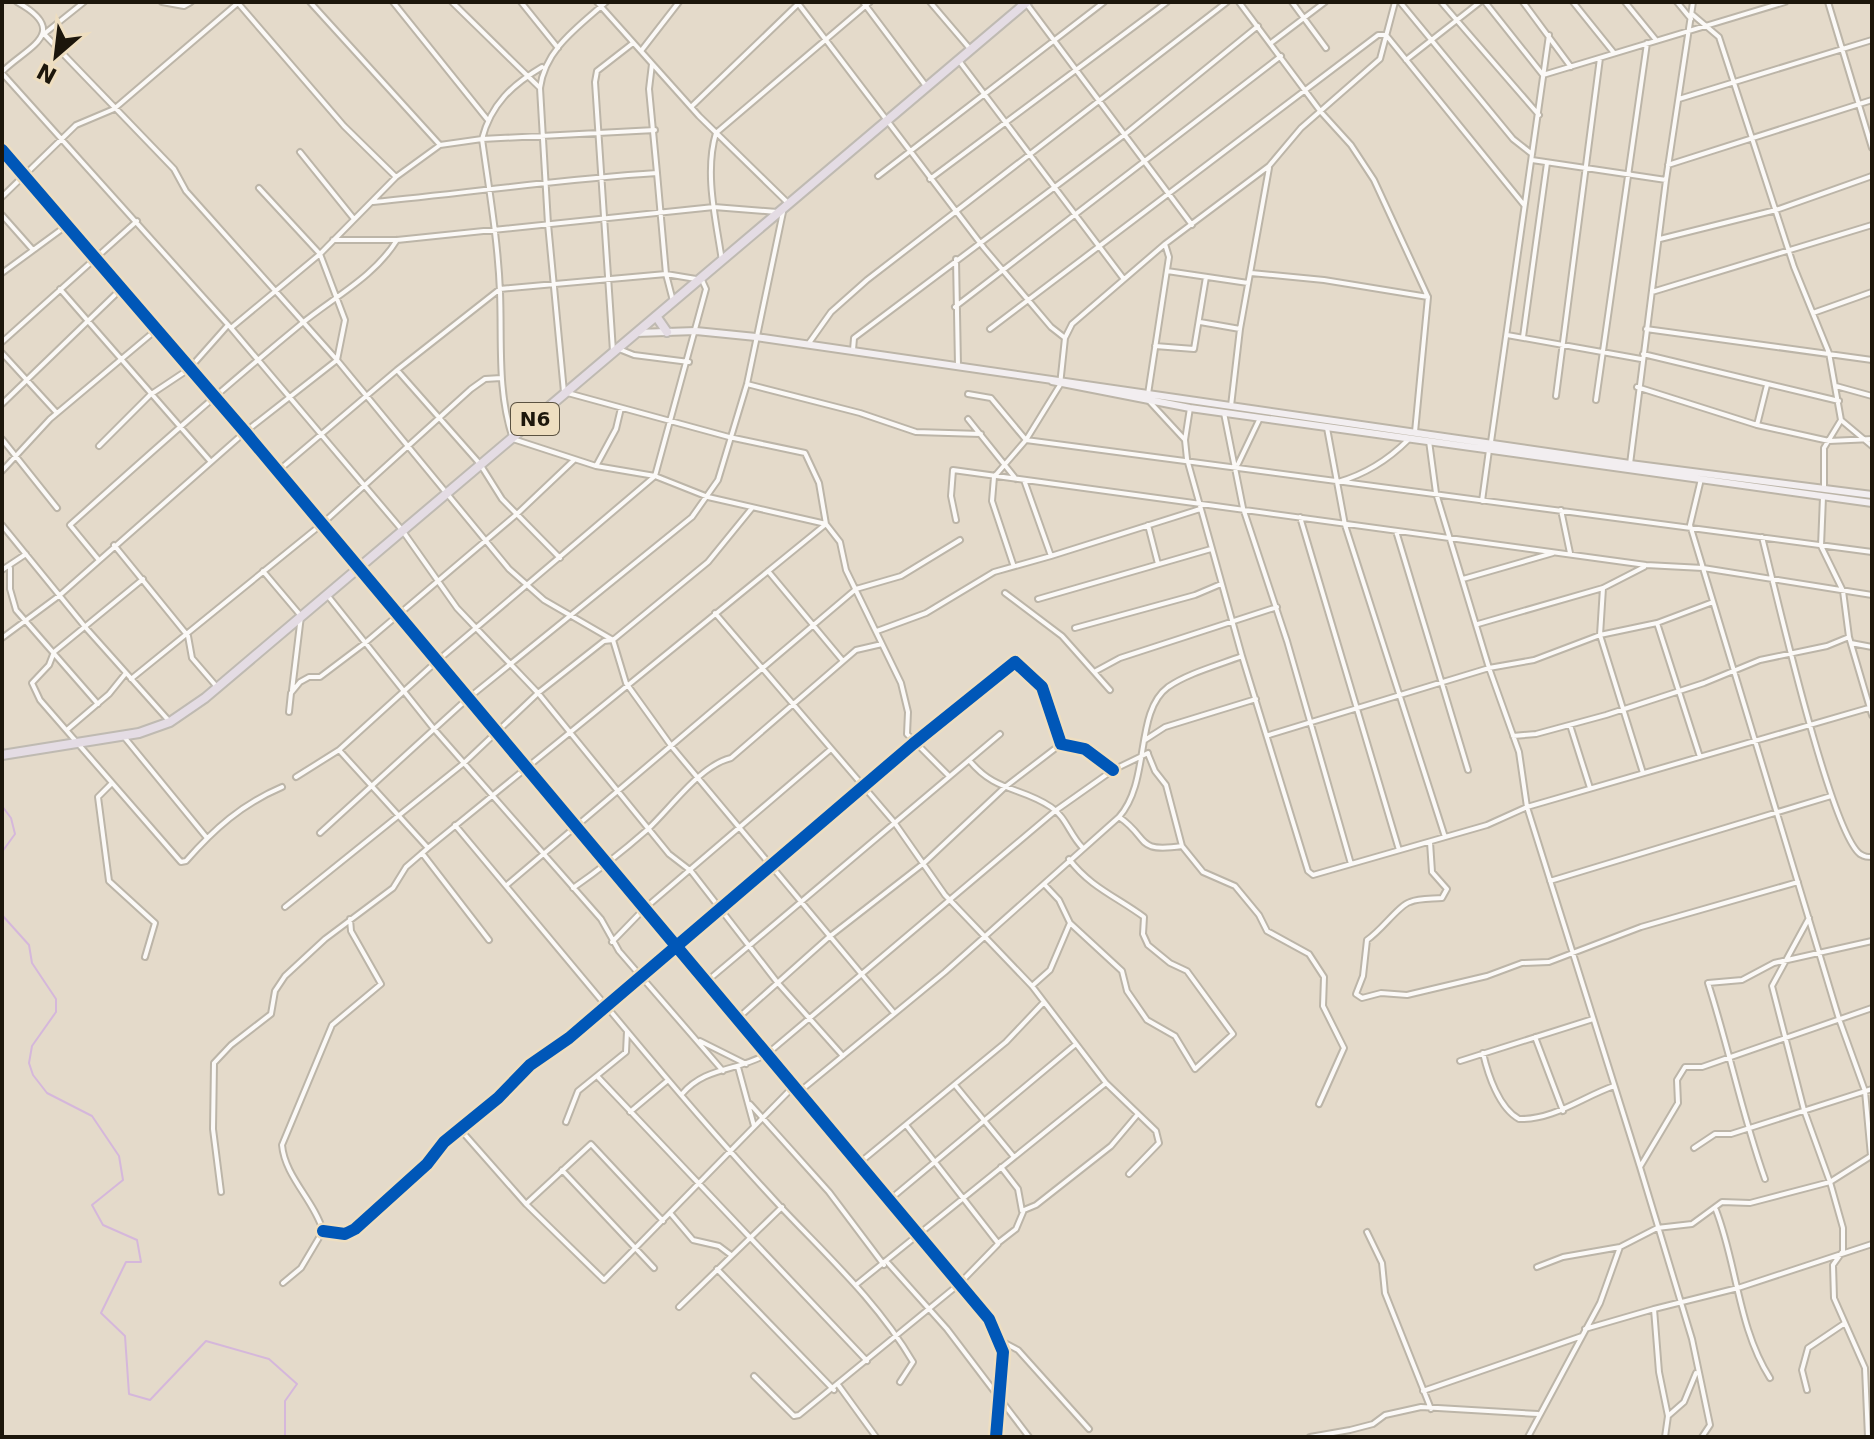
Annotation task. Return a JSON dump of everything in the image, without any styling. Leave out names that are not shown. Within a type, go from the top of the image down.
[{"type":"highway","name":"N6","points":[[2,755],[123,736],[170,722],[217,688],[1026,3]]},
{"type":"highway","points":[[656,316],[667,332]]},
{"type":"main road","points":[[635,333],[696,331],[756,337],[1062,382],[1190,408],[1327,428],[1428,434],[1701,480],[1872,495]]},
{"type":"main road","points":[[1148,398],[1231,406],[1412,435],[1429,443],[1490,446]]},
{"type":"main road","points":[[1629,467],[1702,471],[1872,503]]},
{"type":"street","points":[[17,2],[29,8],[44,27],[44,34],[174,169],[186,191],[337,360],[365,397],[449,491],[456,506],[527,585],[544,600],[613,640],[626,683],[672,747],[894,1013]]},
{"type":"street","points":[[84,2],[44,34],[38,45],[15,58],[3,70],[364,485],[476,629],[538,693],[669,854],[691,871],[777,982],[843,1056]]},
{"type":"street","points":[[162,2],[184,6],[191,2]]},
{"type":"street","points":[[4,194],[25,177],[43,155],[64,140],[76,125],[114,109],[239,2],[344,126],[396,177]]},
{"type":"street","points":[[310,2],[440,145]]},
{"type":"street","points":[[393,2],[487,119]]},
{"type":"street","points":[[452,2],[540,88]]},
{"type":"street","points":[[521,2],[558,48]]},
{"type":"street","points":[[606,2],[599,4],[579,24],[543,67],[504,93],[487,119],[482,139],[500,289],[501,378],[505,416],[513,439],[596,466],[655,476],[708,497],[826,524]]},
{"type":"street","points":[[641,51],[679,2]]},
{"type":"street","points":[[930,2],[971,50]]},
{"type":"street","points":[[878,176],[1104,2]]},
{"type":"street","points":[[930,179],[1076,73],[1167,2]]},
{"type":"street","points":[[809,344],[831,312],[860,285],[1227,2]]},
{"type":"street","points":[[1239,2],[1321,112],[1351,145],[1374,180],[1428,297],[1412,435],[1392,456],[1360,476],[1336,482]]},
{"type":"street","points":[[1292,2],[1326,48]]},
{"type":"street","points":[[1271,43],[1325,2]]},
{"type":"street","points":[[1013,564],[992,501],[994,477],[1026,440],[1062,382],[1065,338],[1072,324],[1165,244],[1269,166],[1301,128],[1380,59],[1398,2],[1513,139],[1532,157],[1587,170],[1666,180]]},
{"type":"street","points":[[1441,2],[1539,115]]},
{"type":"street","points":[[1406,60],[1482,2],[1543,75]]},
{"type":"street","points":[[1523,2],[1571,67]]},
{"type":"street","points":[[1573,2],[1614,53]]},
{"type":"street","points":[[1625,2],[1656,40]]},
{"type":"street","points":[[1677,2],[1691,17],[1719,37],[1789,253],[1829,353],[1841,420],[1824,448],[1821,546],[1843,591],[1849,637],[1872,715]]},
{"type":"street","points":[[1629,467],[1637,387],[1693,2]]},
{"type":"street","points":[[1543,75],[1785,2]]},
{"type":"street","points":[[1828,2],[1872,148]]},
{"type":"street","points":[[691,107],[797,3],[979,241],[1030,298],[1051,327],[1065,338]]},
{"type":"street","points":[[722,263],[714,207],[712,148],[716,133],[866,3],[926,86]]},
{"type":"street","points":[[1026,3],[1192,226]]},
{"type":"street","points":[[599,4],[784,209]]},
{"type":"street","points":[[853,350],[854,338],[979,241],[1124,135],[1258,26]]},
{"type":"street","points":[[990,329],[1305,87],[1378,35],[1386,35]]},
{"type":"street","points":[[1386,35],[1524,205]]},
{"type":"street","points":[[1482,501],[1549,35]]},
{"type":"street","points":[[1679,99],[1872,40]]},
{"type":"street","points":[[633,43],[597,71],[596,133],[615,350],[689,362]]},
{"type":"street","points":[[1596,400],[1647,43]]},
{"type":"street","points":[[955,307],[1006,271],[1281,56]]},
{"type":"street","points":[[1556,396],[1600,58]]},
{"type":"street","points":[[958,60],[1124,279]]},
{"type":"street","points":[[652,64],[649,89],[655,130],[659,214],[666,274],[673,303]]},
{"type":"street","points":[[543,67],[540,88],[545,180],[564,392],[729,437],[805,453],[819,483],[826,524],[840,542],[856,589],[901,683],[908,712],[907,734],[913,744],[949,776]]},
{"type":"street","points":[[1668,165],[1872,100]]},
{"type":"street","points":[[99,446],[150,395],[189,369],[229,327],[320,254],[396,177],[440,145],[482,139],[655,130]]},
{"type":"street","points":[[2,150],[278,471],[466,700],[989,1319],[1001,1341],[996,1437]]},
{"type":"street","points":[[300,152],[354,219]]},
{"type":"street","points":[[1523,337],[1547,163]]},
{"type":"street","points":[[1231,406],[1240,329],[1269,166]]},
{"type":"street","points":[[371,202],[444,197],[545,180],[657,173]]},
{"type":"street","points":[[1659,239],[1776,210],[1872,176]]},
{"type":"street","points":[[2,638],[60,595],[245,432],[337,360],[345,320],[320,254],[259,188]]},
{"type":"street","points":[[333,240],[397,240],[493,227],[603,220],[714,207],[784,209]]},
{"type":"street","points":[[320,833],[466,700],[692,517],[708,497],[718,480],[747,384],[784,209]]},
{"type":"street","points":[[2,215],[33,250]]},
{"type":"street","points":[[2,342],[96,261],[137,221]]},
{"type":"street","points":[[1652,292],[1789,253],[1872,225]]},
{"type":"street","points":[[2,273],[66,226]]},
{"type":"street","points":[[98,559],[70,525],[214,397],[259,363],[302,323],[337,300],[388,255],[397,240]]},
{"type":"street","points":[[1165,244],[1169,257],[1148,398],[1185,440]]},
{"type":"street","points":[[956,259],[958,366]]},
{"type":"street","points":[[1167,271],[1248,283]]},
{"type":"street","points":[[1251,273],[1324,280],[1428,297]]},
{"type":"street","points":[[278,471],[397,370],[500,289],[666,274],[702,280],[706,289],[689,362],[655,476],[436,662],[339,750],[296,777]]},
{"type":"street","points":[[1155,346],[1194,349],[1206,277]]},
{"type":"street","points":[[60,289],[211,462]]},
{"type":"street","points":[[2,404],[121,289]]},
{"type":"street","points":[[1813,313],[1872,292]]},
{"type":"street","points":[[1200,322],[1240,329]]},
{"type":"street","points":[[1646,329],[1686,337],[1872,360]]},
{"type":"street","points":[[2,471],[57,413],[156,330]]},
{"type":"street","points":[[1507,335],[1602,350],[1618,357],[1642,356],[1839,401]]},
{"type":"street","points":[[2,353],[57,413]]},
{"type":"street","points":[[397,370],[480,464],[502,499],[560,558]]},
{"type":"street","points":[[131,679],[188,636],[322,524],[485,379],[501,378]]},
{"type":"street","points":[[747,384],[860,413],[916,432],[981,434]]},
{"type":"street","points":[[1757,425],[1767,385]]},
{"type":"street","points":[[1836,386],[1872,396]]},
{"type":"street","points":[[1637,387],[1757,425],[1829,441],[1872,439]]},
{"type":"street","points":[[968,394],[991,398],[1026,440],[1187,459],[1482,501],[1690,525],[1872,552]]},
{"type":"street","points":[[596,466],[616,429],[621,408]]},
{"type":"street","points":[[1190,408],[1185,440],[1199,507],[1231,622],[1269,735],[1269,748],[1308,871],[1313,875],[1487,825],[1527,807],[1590,788],[1871,707]]},
{"type":"street","points":[[1224,413],[1243,508],[1277,607],[1351,864]]},
{"type":"street","points":[[1237,466],[1260,418]]},
{"type":"street","points":[[968,419],[1016,479]]},
{"type":"street","points":[[1841,420],[1872,446]]},
{"type":"street","points":[[1327,428],[1345,525],[1445,837]]},
{"type":"street","points":[[1428,434],[1436,493],[1513,736],[1527,807],[1692,1339],[1710,1425],[1702,1437]]},
{"type":"street","points":[[2,439],[57,508]]},
{"type":"street","points":[[291,693],[304,679],[320,677],[365,643],[517,514],[574,459]]},
{"type":"street","points":[[956,520],[951,496],[953,470],[1199,507],[1243,508],[1345,525],[1449,536],[1646,565],[1703,568],[1872,595]]},
{"type":"street","points":[[1537,1267],[1563,1257],[1620,1247],[1657,1228],[1692,1224],[1716,1210],[1722,1202],[1750,1203],[1830,1182],[1872,1156],[1865,1091],[1839,1019],[1690,525],[1702,471]]},
{"type":"street","points":[[1024,480],[1051,556]]},
{"type":"street","points":[[877,631],[926,613],[992,573],[1013,564],[1051,556],[1199,507]]},
{"type":"street","points":[[285,907],[464,763],[538,693],[604,641],[613,640],[708,562],[752,508]]},
{"type":"street","points":[[1561,510],[1570,553]]},
{"type":"street","points":[[1300,517],[1399,850]]},
{"type":"street","points":[[221,1192],[213,1129],[214,1063],[231,1045],[271,1014],[275,991],[285,976],[350,919],[393,888],[406,867],[455,825],[626,683],[826,524]]},
{"type":"street","points":[[2,525],[86,628],[170,722]]},
{"type":"street","points":[[1148,525],[1158,564]]},
{"type":"street","points":[[1396,531],[1468,770]]},
{"type":"street","points":[[1762,536],[1790,655],[1813,725],[1831,796],[1857,850],[1872,857]]},
{"type":"street","points":[[508,884],[856,589],[901,576],[960,540]]},
{"type":"street","points":[[114,545],[188,636],[192,658],[217,688]]},
{"type":"street","points":[[1038,599],[1211,549]]},
{"type":"street","points":[[1463,579],[1555,552]]},
{"type":"street","points":[[2,570],[10,568],[26,554]]},
{"type":"street","points":[[1478,624],[1603,588],[1646,565]]},
{"type":"street","points":[[10,568],[12,603],[98,704]]},
{"type":"street","points":[[263,571],[301,616],[289,712]]},
{"type":"street","points":[[768,571],[843,661]]},
{"type":"street","points":[[143,579],[54,652],[49,665],[32,683],[40,700],[181,862],[186,861],[207,838],[254,799],[282,787]]},
{"type":"street","points":[[1075,628],[1195,595],[1221,584]]},
{"type":"street","points":[[1603,588],[1600,635],[1643,773]]},
{"type":"street","points":[[1005,593],[1062,636],[1110,690]]},
{"type":"street","points":[[326,594],[434,729],[601,919],[612,942],[723,1071]]},
{"type":"street","points":[[1269,735],[1489,668],[1534,660],[1600,635],[1657,623],[1713,602]]},
{"type":"street","points":[[1096,671],[1120,658],[1277,607]]},
{"type":"street","points":[[715,613],[894,822],[951,900],[1032,986],[1106,1083],[1161,1138],[1129,1174]]},
{"type":"street","points":[[1657,623],[1700,757]]},
{"type":"street","points":[[1513,736],[1570,725],[1681,690],[1734,669],[1849,637]]},
{"type":"street","points":[[1851,643],[1872,647]]},
{"type":"street","points":[[573,888],[607,865],[700,779],[721,761],[731,758],[856,650],[882,644]]},
{"type":"street","points":[[798,1093],[986,936],[1133,802],[1146,752],[1145,726],[1166,688],[1242,656]]},
{"type":"street","points":[[323,1231],[345,1234],[355,1229],[378,1205],[427,1164],[459,1128],[913,744],[1015,662],[1042,687],[1061,744]]},
{"type":"street","points":[[68,729],[98,704],[126,673]]},
{"type":"street","points":[[1145,740],[1165,727],[1256,699]]},
{"type":"street","points":[[1570,725],[1590,788]]},
{"type":"street","points":[[706,982],[1000,734]]},
{"type":"street","points":[[123,736],[207,838]]},
{"type":"street","points":[[737,1019],[829,937],[924,863],[1005,787],[1061,744],[1085,749],[1113,770]]},
{"type":"street","points":[[612,942],[644,909],[831,749]]},
{"type":"street","points":[[339,750],[428,848]]},
{"type":"street","points":[[682,1094],[698,1077],[748,1065],[767,1054],[1055,811],[1113,770],[1146,752]]},
{"type":"street","points":[[1146,752],[1166,785],[1182,846],[1203,872],[1235,886],[1259,915],[1267,931],[1309,954],[1324,977],[1323,1006],[1344,1048],[1319,1104]]},
{"type":"street","points":[[969,760],[984,778],[1055,811],[1083,848]]},
{"type":"street","points":[[111,784],[98,797],[105,872],[114,889],[155,923],[145,957]]},
{"type":"street","points":[[1550,881],[1831,796]]},
{"type":"street","points":[[1119,817],[1131,825],[1141,842],[1157,850],[1182,846]]},
{"type":"street","points":[[455,825],[508,884],[667,1081],[857,1284],[913,1362],[900,1382]]},
{"type":"street","points":[[1430,842],[1432,872],[1447,889],[1446,894],[1442,898],[1410,901],[1397,909],[1384,929],[1367,940],[1363,976],[1356,994],[1362,998],[1381,993],[1407,995],[1487,976],[1522,963],[1549,962],[1572,951],[1798,882]]},
{"type":"street","points":[[422,853],[489,940]]},
{"type":"street","points":[[1043,883],[1059,900],[1070,923],[1122,971],[1127,991],[1147,1020],[1175,1036],[1195,1069],[1233,1034],[1187,971],[1170,963],[1148,945],[1143,934],[1144,917],[1115,896],[1102,893],[1069,859]]},
{"type":"street","points":[[1809,918],[1772,986],[1804,1110],[1843,1228],[1843,1251],[1833,1265],[1834,1298],[1865,1368],[1868,1437]]},
{"type":"street","points":[[283,1283],[301,1268],[323,1231],[317,1210],[284,1163],[282,1145],[332,1025],[381,984],[351,931],[350,919]]},
{"type":"street","points":[[1032,986],[1050,970],[1070,923]]},
{"type":"street","points":[[1765,1179],[1747,1129],[1732,1056],[1708,983],[1742,980],[1785,960],[1872,941]]},
{"type":"street","points":[[858,1164],[1015,1034],[1044,1002]]},
{"type":"street","points":[[1640,1167],[1678,1103],[1677,1080],[1682,1069],[1690,1065],[1702,1067],[1872,1008]]},
{"type":"street","points":[[1460,1061],[1593,1019]]},
{"type":"street","points":[[566,1122],[578,1091],[626,1052],[627,1031]]},
{"type":"street","points":[[1535,1037],[1563,1111]]},
{"type":"street","points":[[696,1039],[748,1065]]},
{"type":"street","points":[[888,1201],[1076,1044]]},
{"type":"street","points":[[1483,1053],[1489,1076],[1514,1117],[1526,1119],[1563,1111],[1579,1098],[1614,1086]]},
{"type":"street","points":[[738,1067],[754,1126]]},
{"type":"street","points":[[597,1076],[867,1361]]},
{"type":"street","points":[[630,1112],[667,1081]]},
{"type":"street","points":[[857,1284],[886,1264],[1106,1083]]},
{"type":"street","points":[[954,1084],[1014,1157]]},
{"type":"street","points":[[459,1128],[526,1204],[604,1280],[793,1087]]},
{"type":"street","points":[[1694,1148],[1718,1132],[1731,1134],[1872,1089]]},
{"type":"street","points":[[750,1104],[929,1310],[1029,1437]]},
{"type":"street","points":[[754,1376],[794,1416],[814,1407],[958,1285],[998,1243],[1016,1229],[1022,1214],[1111,1146],[1138,1114]]},
{"type":"street","points":[[906,1125],[998,1243]]},
{"type":"street","points":[[526,1204],[591,1144],[664,1221]]},
{"type":"street","points":[[1001,1167],[1018,1189],[1022,1214]]},
{"type":"street","points":[[562,1170],[654,1268]]},
{"type":"street","points":[[679,1307],[782,1207]]},
{"type":"street","points":[[1716,1210],[1732,1257],[1750,1335],[1770,1378]]},
{"type":"street","points":[[671,1214],[693,1240],[719,1246],[731,1255]]},
{"type":"street","points":[[1367,1232],[1382,1263],[1385,1293],[1431,1409]]},
{"type":"street","points":[[1585,1329],[1738,1288],[1872,1244]]},
{"type":"street","points":[[1528,1437],[1615,1269],[1620,1247]]},
{"type":"street","points":[[717,1269],[834,1390]]},
{"type":"street","points":[[1654,1309],[1659,1372],[1668,1416],[1665,1437]]},
{"type":"street","points":[[1807,1390],[1802,1370],[1808,1348],[1845,1323]]},
{"type":"street","points":[[1423,1391],[1582,1336]]},
{"type":"street","points":[[1001,1341],[1018,1350],[1089,1429]]},
{"type":"street","points":[[1668,1416],[1684,1402],[1697,1371]]},
{"type":"street","points":[[839,1386],[876,1437]]},
{"type":"street","points":[[1310,1437],[1373,1424],[1385,1415],[1421,1407],[1538,1414]]},
{"type":"waterway","points":[[2,806],[11,818],[15,834],[2,852]]},
{"type":"waterway","points":[[2,915],[29,945],[32,963],[56,999],[56,1012],[32,1046],[29,1063],[33,1075],[47,1093],[92,1116],[119,1156],[123,1180],[92,1205],[103,1225],[137,1240],[141,1262],[126,1262],[101,1313],[125,1336],[129,1394],[150,1400],[206,1341],[269,1359],[297,1384],[285,1401],[285,1437]]},
{"type":"cycle path","points":[[2,150],[245,432],[989,1319],[1003,1352],[996,1437]]},
{"type":"cycle path","points":[[323,1231],[345,1234],[355,1229],[427,1164],[444,1142],[498,1098],[530,1065],[569,1038],[913,744],[1015,662],[1042,687],[1061,744],[1085,749],[1113,770]]}]
